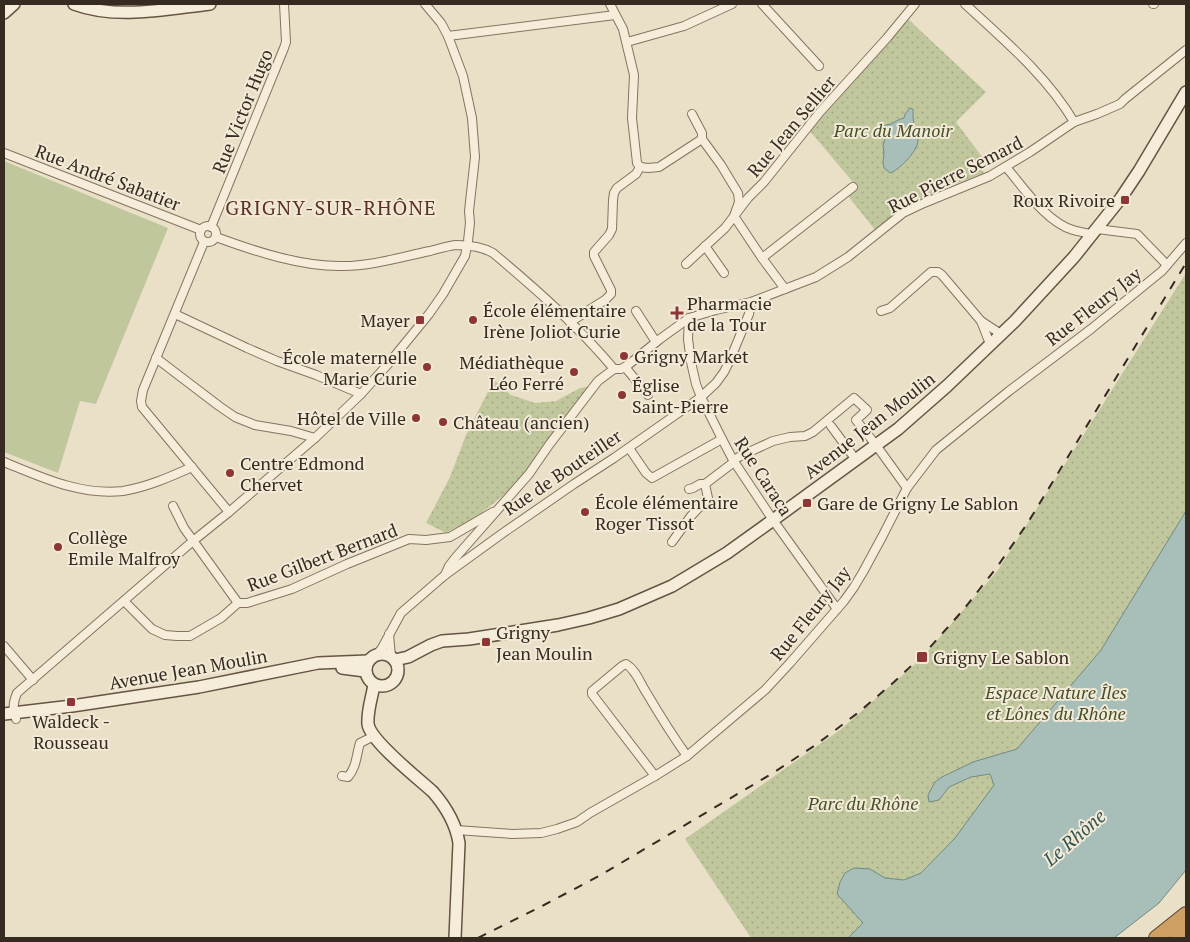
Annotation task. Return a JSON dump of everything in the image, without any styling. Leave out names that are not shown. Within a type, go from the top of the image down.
[{"type":"highway","points":[[1156,938],[1186,914]]},
{"type":"highway","points":[[1176,938],[1186,931]]},
{"type":"main road","points":[[4,13],[14,4]]},
{"type":"main road","points":[[74,4],[97,10],[122,12],[210,4]]},
{"type":"main road","name":"Avenue Jean Moulin","points":[[393,659],[408,657],[442,641],[469,639],[558,625],[619,609],[672,586],[727,553],[898,428],[940,392],[1015,321],[1074,257],[1122,198],[1186,92]]},
{"type":"main road","name":"Avenue Jean Moulin","points":[[398,674],[417,658],[431,651],[469,639]]},
{"type":"main road","points":[[382,654],[393,659],[398,669],[398,674],[393,682],[379,686],[370,682],[370,662],[382,654]]},
{"type":"main road","name":"Avenue Jean Moulin","points":[[9,717],[199,687],[318,663],[370,662]]},
{"type":"main road","points":[[379,686],[368,720],[369,728],[389,752],[439,799],[456,830],[459,849],[455,938]]},
{"type":"street","name":"Rue Victor Hugo","points":[[212,227],[286,42],[284,4]]},
{"type":"street","points":[[9,717],[17,693],[315,438],[361,394],[389,363],[438,302],[465,256],[470,223],[475,157],[472,118],[463,76],[448,36],[425,4]]},
{"type":"street","points":[[610,4],[623,29],[634,75],[632,118],[637,163],[640,167]]},
{"type":"street","points":[[627,42],[684,26],[732,4]]},
{"type":"street","points":[[762,4],[819,66]]},
{"type":"street","name":"Rue Jean Sellier","points":[[686,264],[725,228],[820,112],[915,4]]},
{"type":"street","points":[[965,4],[1015,50],[1067,110],[1074,122]]},
{"type":"street","points":[[448,36],[615,16]]},
{"type":"street","name":"Rue Pierre Semard","points":[[625,367],[689,318],[752,302],[816,277],[848,257],[903,213],[1006,168],[1074,122],[1120,104],[1186,50]]},
{"type":"street","points":[[692,114],[702,133],[702,139],[721,165],[738,194],[739,202],[734,216],[785,289]]},
{"type":"street","points":[[640,167],[659,167],[702,139]]},
{"type":"street","name":"Rue André Sabatier","points":[[4,153],[201,230]]},
{"type":"street","points":[[570,322],[605,300],[611,294],[612,290],[594,256],[594,252],[610,235],[614,193],[617,188],[636,174],[640,167]]},
{"type":"street","points":[[1006,168],[1038,206],[1056,221],[1072,230],[1137,234],[1167,265]]},
{"type":"street","points":[[762,258],[853,187]]},
{"type":"street","points":[[206,226],[212,227],[216,231],[216,237],[210,242],[204,242],[200,236],[201,230],[206,226]]},
{"type":"street","points":[[216,237],[295,261],[331,266],[366,264],[455,245],[486,248],[536,289],[592,344],[614,369]]},
{"type":"street","points":[[204,242],[143,390],[141,404],[229,512]]},
{"type":"street","name":"Rue Fleury Jay","points":[[456,830],[512,834],[541,833],[557,829],[577,822],[687,756],[765,690],[838,609],[854,587],[907,488],[936,450],[1162,271],[1186,243]]},
{"type":"street","points":[[705,246],[724,273]]},
{"type":"street","points":[[882,311],[890,308],[932,272],[938,272],[980,321],[990,344]]},
{"type":"street","name":"Rue de Bouteiller","points":[[370,662],[382,648],[401,613],[445,575],[701,397],[716,383],[724,372],[749,314],[752,302]]},
{"type":"street","points":[[636,311],[656,342]]},
{"type":"street","points":[[175,314],[277,361],[361,394]]},
{"type":"street","name":"Rue Caraca","points":[[689,318],[688,339],[696,384],[722,439],[734,461],[773,520],[838,609]]},
{"type":"street","points":[[980,321],[1001,334]]},
{"type":"street","points":[[156,358],[235,416],[255,424],[315,438]]},
{"type":"street","points":[[445,575],[456,557],[529,474],[598,381],[614,369],[625,367],[648,395]]},
{"type":"street","points":[[689,489],[705,484],[734,461],[773,441],[805,436],[813,432],[854,398],[867,410],[856,420],[907,488]]},
{"type":"street","points":[[831,426],[856,460]]},
{"type":"street","points":[[628,448],[652,478],[722,439]]},
{"type":"street","points":[[4,462],[45,479],[77,488],[103,491],[123,491],[162,480],[192,467]]},
{"type":"street","points":[[672,542],[691,516],[708,498],[705,484]]},
{"type":"street","name":"Rue Gilbert Bernard","points":[[173,506],[184,528],[238,603]]},
{"type":"street","name":"Rue Gilbert Bernard","points":[[124,601],[152,629],[165,635],[190,636],[220,618],[238,603],[247,603],[292,588],[408,539],[426,540],[450,536],[499,508]]},
{"type":"street","points":[[389,634],[393,659]]},
{"type":"street","points":[[4,646],[33,680]]},
{"type":"street","points":[[655,776],[592,694],[592,691],[622,666],[626,664],[632,667],[674,739],[687,756]]},
{"type":"street","points":[[342,776],[348,777],[352,771],[357,761],[357,751],[360,743],[374,736]]},
{"type":"green space","name":"Parc du Manoir","points":[[908,19],[986,92],[956,122],[986,162],[980,166],[984,173],[909,205],[875,230],[848,196],[857,187],[809,130],[831,103]]},
{"type":"green space","points":[[4,161],[168,228],[96,404],[80,401],[58,473],[4,452]]},
{"type":"green space","name":"Parc du Rhône","points":[[1186,273],[1186,762],[987,938],[751,938],[685,839],[840,730],[921,659],[998,570]]},
{"type":"green space","points":[[494,380],[511,395],[535,403],[556,401],[580,388],[592,386],[517,484],[472,520],[446,533],[426,523],[450,477],[466,435]]},
{"type":"water","points":[[910,108],[913,109],[914,125],[918,137],[917,145],[907,160],[890,173],[884,168],[883,146],[886,135],[883,139],[880,133],[881,126],[904,118]]},
{"type":"water","name":"Le Rhône","points":[[1186,511],[1186,870],[1159,903],[1114,938],[848,938],[863,923],[837,894],[845,873],[854,868],[870,869],[885,878],[904,880],[921,873],[955,838],[994,785],[990,774],[971,777],[949,787],[939,800],[929,802],[928,795],[935,782],[973,762],[1017,749],[1101,650]]},
{"type":"railway","points":[[478,938],[599,876],[773,773],[817,744],[859,712],[925,653],[964,609],[997,567],[1027,524],[1186,263]]},
{"type":"place","name":"Roux Rivoire","points":[[1125,200]]},
{"type":"place","name":"Pharmacie de la Tour","points":[[677,313]]},
{"type":"place","name":"Mayer","points":[[420,320]]},
{"type":"place","name":"École élémentaire Irène Joliot Curie","points":[[473,320]]},
{"type":"place","name":"Grigny Market","points":[[624,356]]},
{"type":"place","name":"École maternelle Marie Curie","points":[[427,367]]},
{"type":"place","name":"Médiathèque Léo Ferré","points":[[574,372]]},
{"type":"place","name":"Église Saint-Pierre","points":[[622,395]]},
{"type":"place","name":"Hôtel de Ville","points":[[416,418]]},
{"type":"place","name":"Château (ancien)","points":[[443,422]]},
{"type":"place","name":"Centre Edmond Chervet","points":[[230,473]]},
{"type":"place","name":"Gare de Grigny Le Sablon","points":[[807,503]]},
{"type":"place","name":"École élémentaire Roger Tissot","points":[[585,512]]},
{"type":"place","name":"Collège Emile Malfroy","points":[[58,547]]},
{"type":"place","name":"Grigny Jean Moulin","points":[[486,642]]},
{"type":"place","name":"Grigny Le Sablon","points":[[922,657]]},
{"type":"place","name":"Waldeck - Rousseau","points":[[71,702]]},
{"type":"district","name":"GRIGNY-SUR-RHÔNE","points":[[331,207]]},
{"type":"park label","name":"Espace Nature Îles et Lônes du Rhône","points":[[1056,702]]}]
